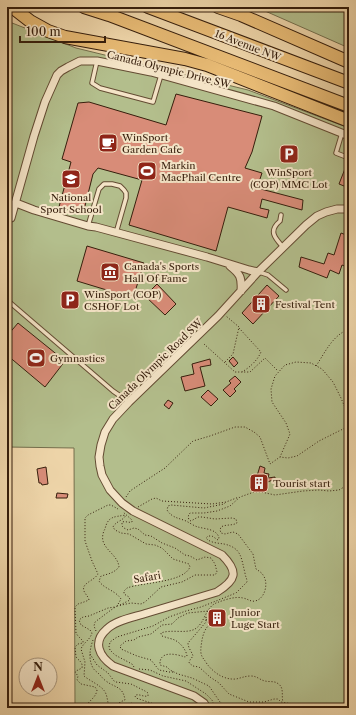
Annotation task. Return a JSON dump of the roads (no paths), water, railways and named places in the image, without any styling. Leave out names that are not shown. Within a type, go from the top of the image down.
[{"type":"highway","points":[[12,7],[48,31],[65,37],[185,59],[207,65],[349,121]]},
{"type":"highway","points":[[84,7],[109,15],[349,106]]},
{"type":"highway","name":"16 Avenue NW","points":[[148,7],[349,84]]},
{"type":"highway","points":[[218,7],[241,15],[349,62]]},
{"type":"highway","points":[[230,7],[241,15]]},
{"type":"street","name":"Canada Olympic Drive SW","points":[[7,218],[11,218],[34,136],[45,102],[57,75],[61,71],[80,61],[97,61],[161,75],[274,106],[346,134]]},
{"type":"street","points":[[16,203],[88,226],[116,232],[258,272]]},
{"type":"street","name":"Canada Olympic Road SW","points":[[207,708],[204,703],[194,696],[113,666],[105,659],[100,651],[100,637],[112,625],[130,618],[217,592],[228,585],[232,580],[233,572],[231,566],[222,556],[133,511],[122,503],[113,493],[102,475],[99,457],[100,446],[112,419],[222,312],[258,272],[306,225],[317,216],[326,212],[337,209],[349,209]]},
{"type":"street","points":[[227,263],[238,273],[242,283],[241,291]]},
{"type":"lane","points":[[97,61],[92,83],[100,88],[154,102],[161,75]]},
{"type":"lane","points":[[346,134],[336,153],[349,158]]},
{"type":"lane","points":[[88,226],[99,189],[104,184],[112,184],[120,186],[126,194],[116,232]]},
{"type":"lane","points":[[281,215],[280,221],[276,224],[273,230],[275,237],[283,248]]},
{"type":"lane","points":[[258,272],[268,275],[286,290]]},
{"type":"lane","points":[[7,300],[113,391],[128,402]]},
{"type":"place","name":"WinSport Garden Cafe","points":[[108,143]]},
{"type":"place","name":"WinSport (COP) MMC Lot","points":[[289,154]]},
{"type":"place","name":"Markin MacPhail Centre","points":[[147,171]]},
{"type":"place","name":"National Sport School","points":[[71,179]]},
{"type":"place","name":"Canada's Sports Hall Of Fame","points":[[110,272]]},
{"type":"place","name":"WinSport (COP) CSHOF Lot","points":[[70,300]]},
{"type":"place","name":"Festival Tent","points":[[261,304]]},
{"type":"place","name":"Gymnastics","points":[[36,358]]},
{"type":"place","name":"Tourist start","points":[[259,483]]},
{"type":"place","name":"Junior Luge Start","points":[[217,618]]}]
